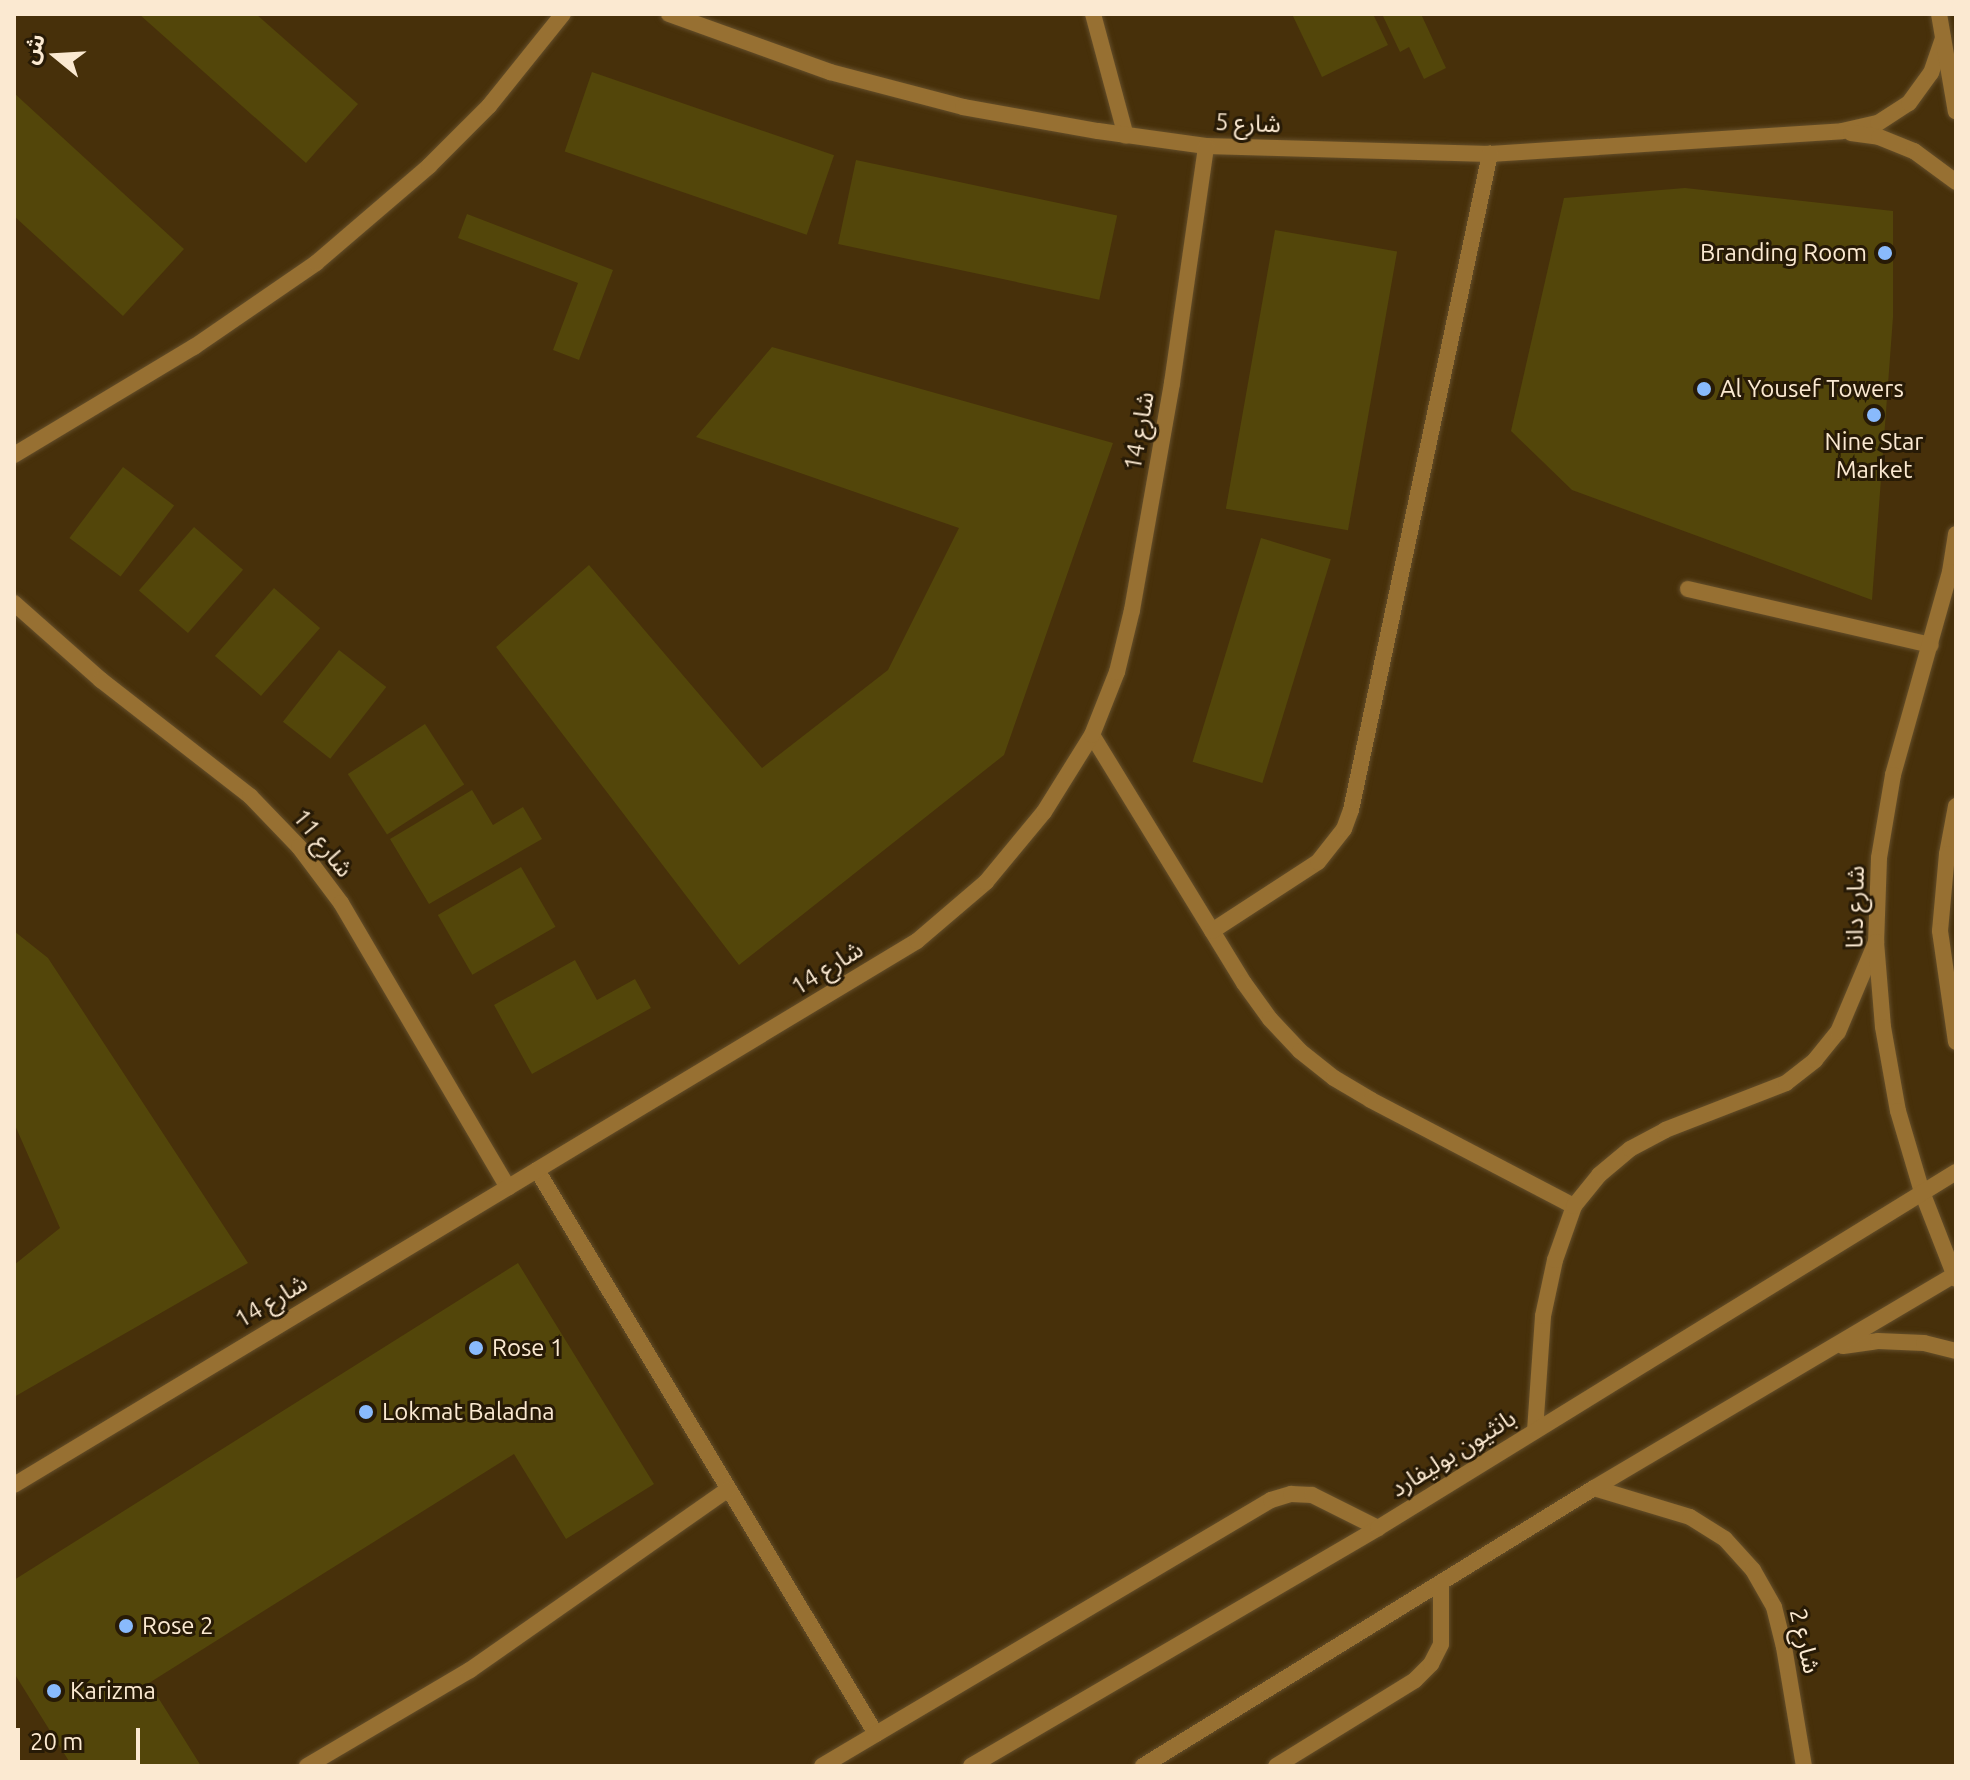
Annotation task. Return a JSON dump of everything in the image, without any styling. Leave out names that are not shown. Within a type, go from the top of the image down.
[{"type":"street","points":[[14,455],[194,347],[316,263],[429,166],[489,106],[563,14]]},
{"type":"street","name":"شارع 5","points":[[669,14],[830,72],[963,107],[1126,136],[1206,146],[1490,154],[1842,131],[1878,123],[1909,103],[1931,73],[1943,38]]},
{"type":"street","points":[[1093,14],[1126,136]]},
{"type":"street","points":[[1939,14],[1956,112]]},
{"type":"street","name":"شارع 5","points":[[1842,131],[1879,137],[1914,151],[1956,182]]},
{"type":"street","name":"شارع 14","points":[[14,1485],[917,941],[986,882],[1044,812],[1092,735],[1117,672],[1132,610],[1172,383],[1206,146]]},
{"type":"street","points":[[1212,931],[1318,862],[1344,829],[1351,810],[1490,154]]},
{"type":"street","name":"شارع دانا","points":[[1955,1276],[1922,1192],[1898,1111],[1883,1027],[1876,942],[1879,858],[1893,775],[1931,645],[1956,534]]},
{"type":"street","points":[[1688,589],[1931,645]]},
{"type":"street","name":"شارع 11","points":[[14,603],[101,680],[250,796],[299,847],[341,903],[508,1188]]},
{"type":"street","points":[[1092,735],[1212,931],[1270,1019],[1334,1078],[1574,1206]]},
{"type":"street","points":[[1956,806],[1947,854],[1940,931],[1956,1042]]},
{"type":"street","points":[[1535,1431],[1543,1316],[1555,1260],[1574,1206],[1599,1175],[1630,1149],[1665,1130],[1786,1083],[1815,1060],[1838,1032],[1876,942]]},
{"type":"street","points":[[537,1170],[876,1734]]},
{"type":"street","name":"بانثيون بوليفارد","points":[[971,1766],[1378,1528],[1956,1172]]},
{"type":"street","points":[[1143,1766],[1594,1488],[1955,1276]]},
{"type":"street","points":[[1834,1348],[1878,1341],[1924,1343],[1956,1351]]},
{"type":"street","name":"شارع 2","points":[[1594,1488],[1690,1517],[1725,1539],[1753,1570],[1774,1607],[1804,1766]]},
{"type":"street","points":[[307,1766],[470,1670],[727,1490]]},
{"type":"street","points":[[822,1766],[1271,1500],[1291,1494],[1312,1495],[1378,1528]]},
{"type":"street","points":[[1276,1766],[1415,1680],[1431,1664],[1441,1644],[1441,1584]]},
{"type":"building","points":[[139,14],[256,14],[358,104],[306,163]]},
{"type":"building","points":[[1292,14],[1373,14],[1388,45],[1322,77]]},
{"type":"building","points":[[1382,14],[1421,14],[1446,68],[1424,79],[1409,47],[1400,52]]},
{"type":"building","points":[[592,72],[834,155],[807,235],[565,151]]},
{"type":"building","points":[[14,93],[184,249],[123,316],[14,216]]},
{"type":"building","points":[[856,160],[1117,216],[1099,300],[838,244]]},
{"type":"building","name":"Al Yousef Towers","points":[[1685,188],[1893,211],[1893,317],[1872,600],[1572,490],[1511,431],[1564,198]]},
{"type":"building","points":[[467,214],[613,270],[579,360],[553,350],[578,283],[458,238]]},
{"type":"building","points":[[1275,230],[1397,252],[1348,530],[1226,509]]},
{"type":"building","points":[[772,347],[1113,443],[1004,755],[739,965],[496,647],[589,565],[762,768],[888,670],[959,528],[696,437]]},
{"type":"building","points":[[123,467],[174,506],[121,577],[69,538]]},
{"type":"building","points":[[194,527],[243,570],[188,633],[139,590]]},
{"type":"building","points":[[1261,538],[1331,559],[1262,783],[1193,762]]},
{"type":"building","points":[[274,588],[320,628],[261,696],[215,656]]},
{"type":"building","points":[[339,650],[386,687],[330,759],[283,722]]},
{"type":"building","points":[[425,724],[464,784],[387,834],[348,774]]},
{"type":"building","points":[[472,790],[493,825],[523,807],[542,839],[429,904],[390,839]]},
{"type":"building","points":[[521,867],[556,927],[472,975],[438,915]]},
{"type":"building","points":[[14,931],[48,958],[248,1263],[14,1397],[14,1265],[60,1228],[14,1123]]},
{"type":"building","points":[[575,960],[597,1000],[635,979],[651,1008],[532,1074],[494,1005]]},
{"type":"building","points":[[518,1263],[654,1484],[566,1539],[514,1454],[149,1683],[201,1766],[72,1766],[14,1673],[14,1580]]},
{"type":"place","name":"Branding Room","points":[[1885,253]]},
{"type":"place","name":"Al Yousef Towers","points":[[1704,389]]},
{"type":"place","name":"Nine Star Market","points":[[1874,415]]},
{"type":"place","name":"Rose 1","points":[[476,1348]]},
{"type":"place","name":"Lokmat Baladna","points":[[366,1412]]},
{"type":"place","name":"Rose 2","points":[[126,1626]]},
{"type":"place","name":"Karizma","points":[[54,1691]]}]
